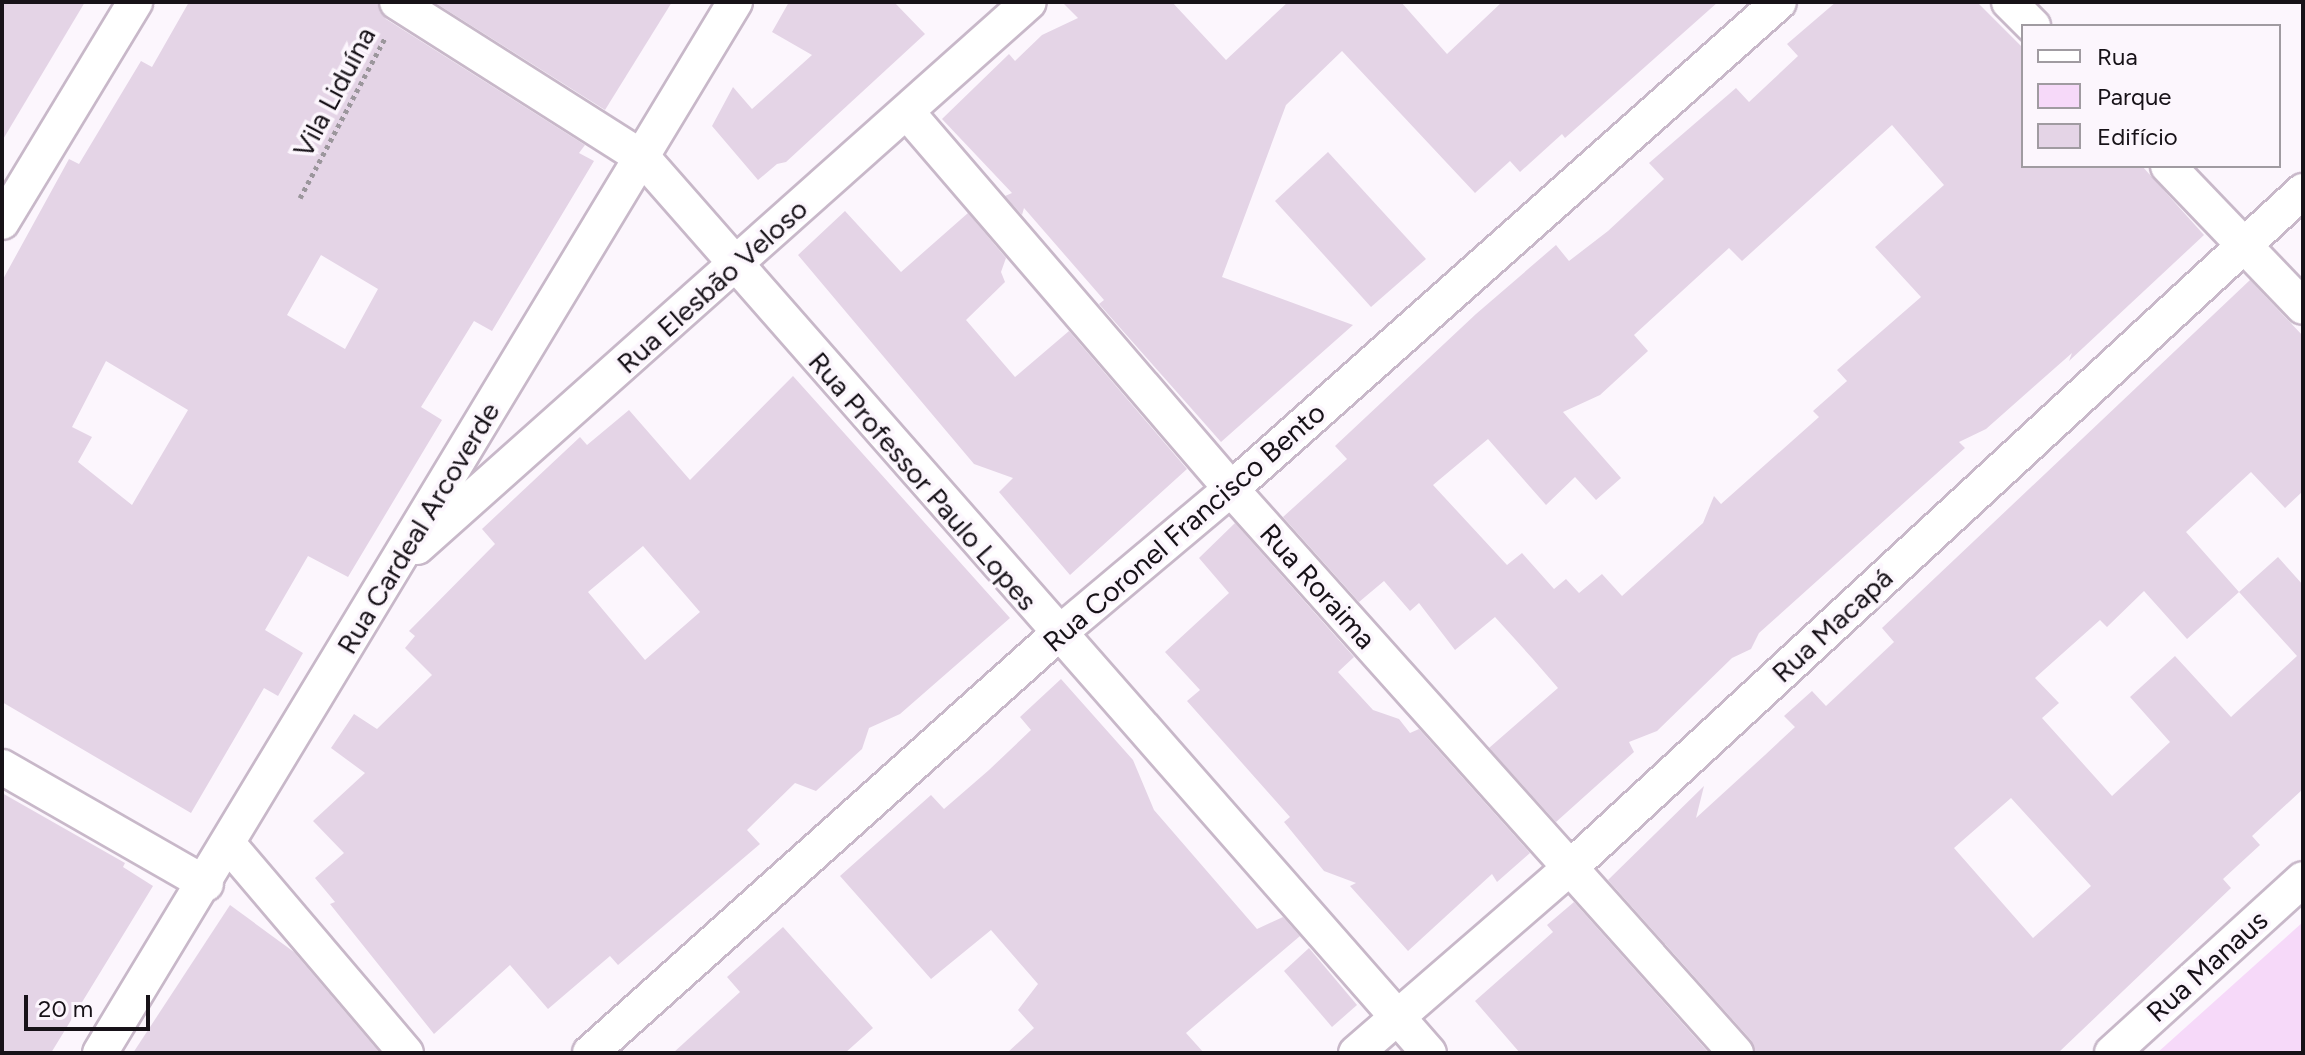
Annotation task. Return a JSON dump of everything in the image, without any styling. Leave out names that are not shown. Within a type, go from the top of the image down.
[{"type":"street","points":[[2,222],[135,2]]},
{"type":"street","name":"Rua Cardeal Arcoverde","points":[[100,1053],[206,884],[735,2]]},
{"type":"street","name":"Rua Elesbão Veloso","points":[[393,569],[1029,2]]},
{"type":"street","name":"Rua Coronel Francisco Bento","points":[[590,1053],[1058,634],[1231,489],[1779,2]]},
{"type":"street","points":[[2009,2],[2031,24]]},
{"type":"street","name":"Rua Professor Paulo Lopes","points":[[400,4],[643,158],[734,267],[1429,1053]]},
{"type":"street","name":"Rua Roraima","points":[[907,112],[1231,489],[1572,866],[1736,1053]]},
{"type":"street","points":[[2170,168],[2303,307]]},
{"type":"street","name":"Rua Macapá","points":[[1356,1053],[1572,866],[2303,191]]},
{"type":"street","points":[[2,767],[206,884]]},
{"type":"street","points":[[229,845],[406,1053]]},
{"type":"street","name":"Rua Manaus","points":[[2112,1053],[2303,879]]},
{"type":"path","name":"Vila Liduína","points":[[300,198],[400,4]]},
{"type":"green space","points":[[2303,922],[2303,1053],[2157,1053]]},
{"type":"building","points":[[2,2],[85,2],[2,141]]},
{"type":"building","points":[[189,2],[377,2],[386,19],[585,145],[579,153],[594,161],[492,331],[474,321],[421,407],[442,420],[348,577],[308,556],[265,630],[303,653],[278,696],[264,688],[191,813],[2,702],[2,281],[69,159],[79,164],[141,61],[152,67]],"holes":[[[321,255],[378,289],[345,349],[287,315]],[[106,361],[188,410],[132,505],[78,462],[92,437],[72,427]]]},
{"type":"building","points":[[434,2],[672,2],[605,110]]},
{"type":"building","points":[[789,2],[894,2],[925,34],[786,162],[777,164],[758,180],[712,126],[733,87],[752,109],[812,55],[772,32]]},
{"type":"building","points":[[1062,2],[1172,2],[1226,60],[1288,2],[1401,2],[1447,54],[1502,2],[1718,2],[1565,138],[1562,134],[1520,172],[1510,161],[1475,193],[1342,51],[1286,105],[1222,277],[1353,325],[1221,442],[1099,304],[1104,300],[1024,208],[1022,215],[1005,196],[1012,193],[942,119],[1009,54],[1015,61],[1042,35],[1078,18]]},
{"type":"building","points":[[1836,2],[1977,2],[2021,46],[2021,168],[2144,168],[2204,235],[2069,361],[2072,353],[1986,429],[1959,442],[1965,448],[1759,633],[1751,649],[1732,658],[1657,731],[1629,742],[1634,752],[1556,822],[1489,748],[1558,688],[1532,658],[1495,617],[1455,650],[1419,603],[1410,611],[1384,581],[1359,602],[1283,517],[1347,459],[1335,446],[1476,314],[1556,245],[1569,261],[1608,231],[1664,179],[1649,163],[1736,88],[1749,102],[1798,56],[1787,44]],"holes":[[[1892,125],[1944,185],[1875,247],[1921,297],[1837,370],[1847,381],[1813,411],[1819,417],[1721,504],[1714,496],[1703,523],[1622,596],[1602,574],[1579,593],[1566,579],[1554,589],[1522,553],[1507,565],[1433,485],[1488,439],[1546,505],[1575,477],[1596,500],[1621,478],[1563,412],[1600,395],[1648,351],[1634,335],[1729,248],[1742,261]]]},
{"type":"building","points":[[1328,152],[1426,259],[1371,307],[1275,201]]},
{"type":"building","points":[[845,211],[901,272],[968,213],[1006,258],[1001,272],[1005,282],[966,320],[1015,377],[1069,331],[1187,469],[1070,575],[999,492],[1013,478],[974,464],[798,255]]},
{"type":"building","points":[[2250,280],[2303,336],[2303,491],[2285,508],[2251,472],[2186,532],[2239,592],[2278,557],[2303,585],[2303,789],[2252,836],[2260,845],[2223,879],[2231,888],[2058,1053],[1755,1053],[1751,1040],[1608,880],[1704,786],[1696,818],[1765,755],[1795,727],[1784,716],[1812,691],[1826,706],[1894,642],[1882,628]],"holes":[[[2144,591],[2187,639],[2239,592],[2297,656],[2231,717],[2175,656],[2130,697],[2170,742],[2112,796],[2042,718],[2059,703],[2035,678],[2100,620],[2107,627]],[[2011,798],[2091,886],[2033,938],[1954,848]]]},
{"type":"building","points":[[793,376],[1010,618],[900,714],[869,728],[862,749],[816,791],[795,783],[747,830],[760,844],[618,965],[610,956],[548,1009],[510,965],[434,1034],[330,904],[335,902],[315,878],[344,853],[313,821],[365,773],[331,748],[354,714],[377,729],[432,675],[405,648],[415,636],[409,631],[495,544],[482,529],[580,437],[587,445],[629,410],[690,480]],"holes":[[[643,546],[700,612],[645,660],[588,592]]]},
{"type":"building","points":[[1235,523],[1354,657],[1338,672],[1373,710],[1399,719],[1410,733],[1419,729],[1530,853],[1497,882],[1492,874],[1408,951],[1350,886],[1356,883],[1324,871],[1284,822],[1290,817],[1187,701],[1200,690],[1165,652],[1229,593],[1199,558]]},
{"type":"building","points":[[1061,679],[1133,760],[1154,810],[1257,929],[1283,917],[1300,936],[1186,1033],[1204,1053],[1007,1053],[1034,1028],[1018,1010],[1038,984],[991,930],[931,979],[840,876],[931,795],[944,809],[989,770],[1031,730],[1020,717]]},
{"type":"building","points":[[2,793],[125,863],[123,867],[153,886],[51,1053],[2,1053]]},
{"type":"building","points":[[1574,902],[1709,1053],[1520,1053],[1475,1001],[1553,932],[1547,925]]},
{"type":"building","points":[[230,905],[294,952],[380,1053],[133,1053]]},
{"type":"building","points":[[783,927],[873,1028],[845,1053],[673,1053],[740,992],[727,977]]},
{"type":"building","points":[[1309,948],[1357,1005],[1332,1027],[1284,971]]}]
